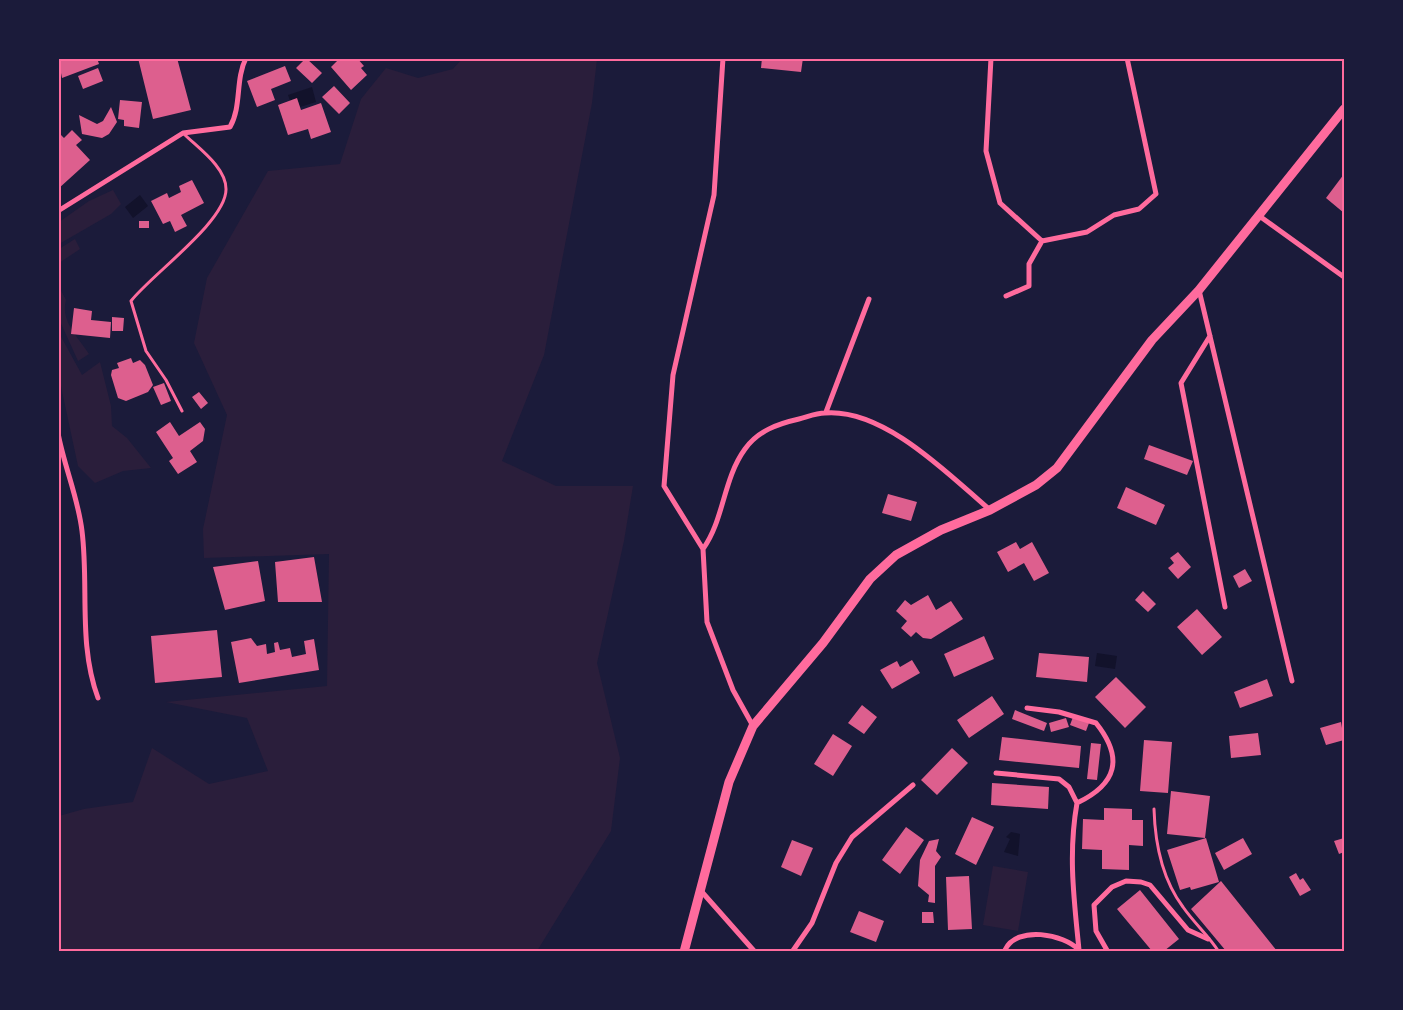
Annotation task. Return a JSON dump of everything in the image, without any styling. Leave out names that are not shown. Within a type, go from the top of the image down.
[{"type":"main road","points":[[684,951],[702,892],[729,782],[753,726],[823,643],[870,579],[896,555],[941,530],[990,510],[1035,485],[1057,468],[1152,340],[1199,290],[1344,109]]},
{"type":"street","points":[[58,212],[183,133],[230,127],[235,117],[239,71],[246,58]]},
{"type":"street","points":[[723,58],[714,195],[673,375],[664,486],[703,549],[707,622],[733,690],[753,726]]},
{"type":"street","points":[[991,58],[986,151],[1000,203],[1042,241]]},
{"type":"street","points":[[1006,296],[1029,286],[1029,264],[1042,241],[1087,232],[1114,215],[1139,209],[1156,194],[1127,58]]},
{"type":"street","points":[[1258,215],[1344,277]]},
{"type":"street","points":[[1199,290],[1292,681]]},
{"type":"street","points":[[826,412],[869,299]]},
{"type":"street","points":[[1210,336],[1181,383],[1225,607]]},
{"type":"street","points":[[703,549],[715,532],[721,505],[745,448],[769,428],[826,412],[862,418],[887,429],[990,510]]},
{"type":"street","points":[[58,433],[75,489],[82,531],[86,652],[90,677],[99,698]]},
{"type":"street","points":[[1027,708],[1081,716],[1096,723],[1110,746],[1112,772],[1108,783],[1092,796],[1077,803]]},
{"type":"street","points":[[996,773],[1059,779],[1069,787],[1077,803],[1070,868],[1080,951]]},
{"type":"street","points":[[792,951],[812,923],[836,863],[852,837],[913,785]]},
{"type":"street","points":[[1108,951],[1096,931],[1094,905],[1113,887],[1126,881],[1149,885],[1188,930],[1208,939]]},
{"type":"street","points":[[702,892],[754,951]]},
{"type":"street","points":[[1005,950],[1012,941],[1025,935],[1068,940],[1080,951]]},
{"type":"street","points":[[992,951],[1019,951]]},
{"type":"lane","points":[[182,411],[166,380],[146,351],[131,301],[167,263],[190,245],[218,214],[223,200],[226,189],[222,176],[211,160],[183,133]]},
{"type":"lane","points":[[1154,809],[1155,839],[1161,863],[1181,906],[1219,951]]},
{"type":"shaded area","points":[[462,59],[597,59],[592,103],[544,355],[502,461],[556,486],[633,486],[624,541],[597,663],[620,758],[611,831],[537,951],[437,949],[435,952],[59,951],[59,816],[84,809],[133,802],[152,748],[209,784],[268,771],[247,718],[166,702],[327,686],[329,554],[204,558],[203,529],[227,415],[194,343],[207,278],[268,171],[340,164],[361,99],[386,68],[418,78],[453,69]]},
{"type":"shaded area","points":[[312,87],[316,102],[300,107],[297,99],[290,101],[288,95]]},
{"type":"shaded area","points":[[113,190],[121,204],[111,214],[59,244],[59,222],[89,201]]},
{"type":"shaded area","points":[[140,195],[148,206],[133,218],[125,207]]},
{"type":"shaded area","points":[[75,239],[80,249],[59,263],[59,249]]},
{"type":"shaded area","points":[[58,285],[66,300],[68,322],[89,354],[78,361],[59,319]]},
{"type":"shaded area","points":[[59,333],[82,375],[100,362],[111,406],[112,426],[127,438],[151,468],[123,471],[95,483],[78,466],[59,377]]},
{"type":"shaded area","points":[[1097,653],[1117,656],[1115,669],[1095,666]]},
{"type":"shaded area","points":[[1011,832],[1020,834],[1018,856],[1004,852],[1010,839],[1006,837]]},
{"type":"shaded area","points":[[993,866],[1028,872],[1018,931],[983,925]]},
{"type":"building","points":[[58,58],[97,58],[99,64],[62,78]]},
{"type":"building","points":[[138,58],[177,58],[191,110],[153,119]]},
{"type":"building","points":[[306,58],[322,73],[312,83],[296,68]]},
{"type":"building","points":[[340,58],[357,58],[364,66],[361,68],[367,75],[351,90],[331,67]]},
{"type":"building","points":[[762,58],[803,58],[801,72],[761,68]]},
{"type":"building","points":[[285,66],[291,81],[271,89],[275,100],[257,107],[247,81]]},
{"type":"building","points":[[98,68],[103,81],[83,89],[78,76]]},
{"type":"building","points":[[334,86],[350,103],[339,114],[322,97]]},
{"type":"building","points":[[297,98],[301,110],[321,103],[331,132],[311,139],[308,129],[288,135],[278,105]]},
{"type":"building","points":[[120,100],[142,102],[139,128],[124,126],[124,120],[118,119]]},
{"type":"building","points":[[111,107],[117,122],[109,134],[102,138],[82,134],[79,115],[97,124],[103,121]]},
{"type":"building","points":[[72,130],[82,140],[76,145],[90,160],[58,189],[58,137],[61,135],[64,138]]},
{"type":"building","points":[[1344,174],[1344,213],[1326,198]]},
{"type":"building","points":[[192,180],[204,203],[181,215],[187,226],[175,232],[170,221],[163,224],[151,201],[167,193],[169,198],[181,192],[179,186]]},
{"type":"building","points":[[139,221],[149,221],[149,228],[139,228]]},
{"type":"building","points":[[74,308],[92,311],[91,320],[111,322],[110,338],[71,334]]},
{"type":"building","points":[[112,317],[124,318],[123,331],[112,331]]},
{"type":"building","points":[[131,358],[133,363],[140,360],[145,365],[153,385],[148,392],[126,401],[118,398],[111,375],[112,370],[119,368],[117,363]]},
{"type":"building","points":[[164,383],[171,401],[161,405],[153,387]]},
{"type":"building","points":[[199,392],[208,403],[201,409],[192,397]]},
{"type":"building","points":[[170,422],[179,436],[200,422],[205,429],[203,441],[190,451],[197,462],[178,474],[169,461],[173,458],[156,432]]},
{"type":"building","points":[[1149,445],[1193,461],[1187,475],[1144,459]]},
{"type":"building","points":[[1126,487],[1165,505],[1156,525],[1117,508]]},
{"type":"building","points":[[888,494],[917,502],[911,521],[882,513]]},
{"type":"building","points":[[1016,542],[1020,549],[1032,542],[1049,573],[1034,581],[1024,563],[1008,572],[997,552]]},
{"type":"building","points":[[1178,552],[1191,567],[1178,579],[1168,568],[1174,563],[1170,558]]},
{"type":"building","points":[[314,557],[322,602],[278,602],[275,562]]},
{"type":"building","points":[[258,561],[265,601],[225,610],[213,567]]},
{"type":"building","points":[[1245,569],[1252,581],[1239,588],[1233,576]]},
{"type":"building","points":[[1143,591],[1156,604],[1148,612],[1135,600]]},
{"type":"building","points":[[928,595],[936,610],[951,601],[963,619],[931,639],[923,638],[916,632],[911,637],[901,628],[907,621],[896,611],[905,600],[911,605]]},
{"type":"building","points":[[1197,609],[1222,637],[1202,655],[1177,627]]},
{"type":"building","points":[[217,630],[222,677],[155,683],[151,636]]},
{"type":"building","points":[[984,636],[994,659],[954,677],[944,654]]},
{"type":"building","points":[[251,638],[257,646],[266,644],[267,654],[275,652],[274,643],[278,642],[280,650],[290,648],[292,657],[306,654],[304,641],[314,639],[319,670],[239,683],[231,642]]},
{"type":"building","points":[[1039,653],[1089,657],[1087,682],[1036,677]]},
{"type":"building","points":[[912,660],[920,673],[892,689],[880,670],[897,661],[900,667]]},
{"type":"building","points":[[1116,677],[1146,707],[1125,728],[1095,697]]},
{"type":"building","points":[[1267,679],[1273,696],[1240,708],[1234,692]]},
{"type":"building","points":[[992,696],[1004,714],[969,738],[957,720]]},
{"type":"building","points":[[862,705],[877,717],[864,734],[848,723]]},
{"type":"building","points":[[1015,710],[1047,723],[1044,731],[1012,719]]},
{"type":"building","points":[[1073,717],[1089,723],[1086,731],[1070,725]]},
{"type":"building","points":[[1066,718],[1069,727],[1051,732],[1049,723]]},
{"type":"building","points":[[1341,722],[1344,740],[1326,745],[1320,728]]},
{"type":"building","points":[[1258,733],[1261,755],[1231,758],[1229,736]]},
{"type":"building","points":[[833,734],[852,746],[833,776],[814,764]]},
{"type":"building","points":[[1002,737],[1081,746],[1079,768],[999,760]]},
{"type":"building","points":[[1144,740],[1172,742],[1168,793],[1140,791]]},
{"type":"building","points":[[1091,743],[1101,744],[1097,780],[1087,779]]},
{"type":"building","points":[[952,748],[968,763],[937,795],[921,780]]},
{"type":"building","points":[[992,783],[1049,787],[1048,809],[991,805]]},
{"type":"building","points":[[1171,791],[1210,796],[1205,838],[1167,834]]},
{"type":"building","points":[[1104,808],[1132,809],[1132,820],[1143,820],[1143,846],[1129,845],[1129,870],[1102,869],[1102,850],[1082,849],[1083,819],[1104,820]]},
{"type":"building","points":[[972,817],[994,827],[976,865],[955,854]]},
{"type":"building","points":[[906,827],[924,840],[900,874],[882,860]]},
{"type":"building","points":[[1206,838],[1219,882],[1191,890],[1190,887],[1180,890],[1167,850]]},
{"type":"building","points":[[1243,838],[1252,854],[1224,870],[1215,853]]},
{"type":"building","points":[[1344,838],[1344,852],[1339,854],[1334,841]]},
{"type":"building","points":[[939,839],[936,851],[941,857],[935,866],[935,903],[928,902],[929,895],[918,886],[920,860],[929,841]]},
{"type":"building","points":[[792,840],[813,848],[801,876],[781,867]]},
{"type":"building","points":[[1296,873],[1300,880],[1303,878],[1311,890],[1300,896],[1289,877]]},
{"type":"building","points":[[969,876],[972,929],[948,930],[946,877]]},
{"type":"building","points":[[1221,881],[1277,951],[1226,951],[1191,909]]},
{"type":"building","points":[[1140,890],[1179,939],[1164,951],[1152,951],[1117,909]]},
{"type":"building","points":[[859,911],[884,921],[876,942],[850,932]]},
{"type":"building","points":[[922,912],[933,912],[934,923],[922,923]]}]
